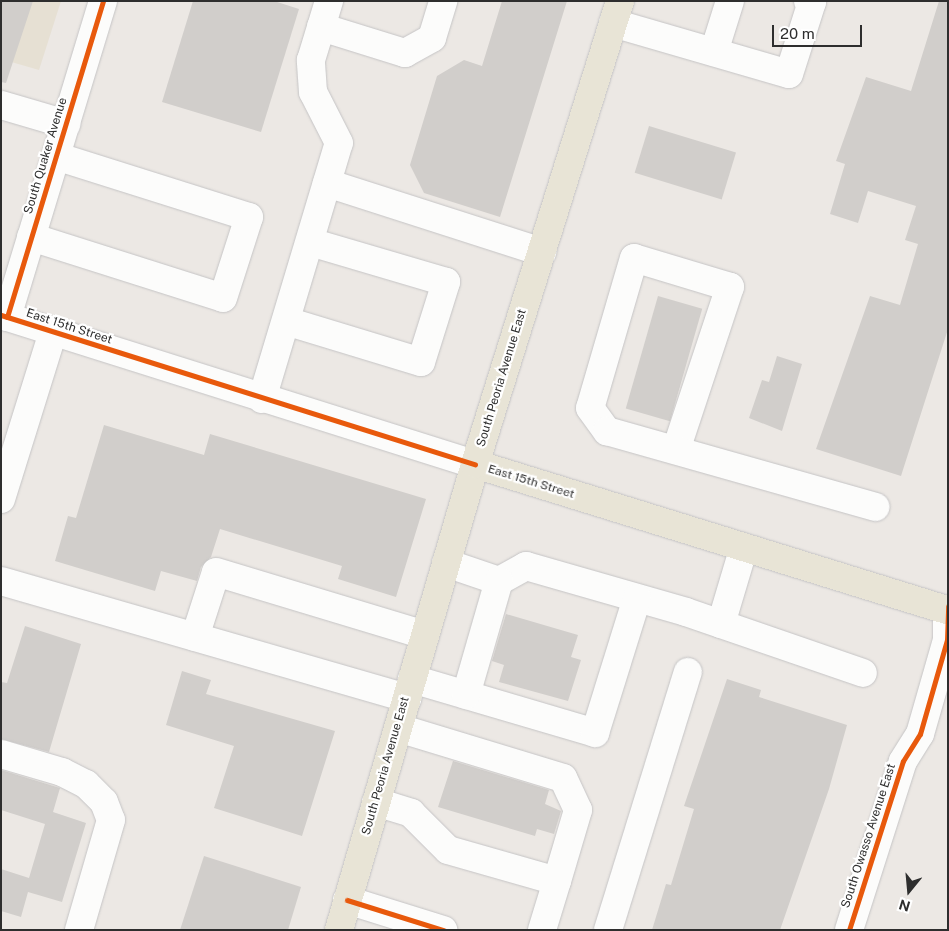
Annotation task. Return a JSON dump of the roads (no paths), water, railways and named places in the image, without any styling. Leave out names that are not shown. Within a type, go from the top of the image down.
[{"type":"main road","name":"South Peoria Avenue East","points":[[339,930],[475,464],[617,12]]},
{"type":"main road","name":"East 15th Street","points":[[475,464],[947,608]]},
{"type":"street","name":"South Quaker Avenue","points":[[4,316],[31,237],[103,1]]},
{"type":"street","points":[[262,399],[339,143],[313,92],[311,60],[329,1]]},
{"type":"street","points":[[322,27],[405,53],[432,38],[443,1]]},
{"type":"street","points":[[714,52],[730,1]]},
{"type":"street","points":[[617,12],[714,52],[789,74],[812,2],[808,1]]},
{"type":"street","points":[[1,105],[66,124]]},
{"type":"street","points":[[31,237],[223,298],[249,216],[56,156]]},
{"type":"street","points":[[327,184],[542,252]]},
{"type":"street","points":[[286,321],[421,362],[446,282],[310,242]]},
{"type":"street","points":[[676,450],[730,287],[634,258],[590,408],[607,431],[875,507]]},
{"type":"street","name":"East 15th Street","points":[[4,316],[262,399],[475,464]]},
{"type":"street","points":[[1,499],[53,332]]},
{"type":"street","points":[[720,624],[744,547]]},
{"type":"street","points":[[446,563],[499,580],[526,566],[720,624],[863,673]]},
{"type":"street","points":[[195,637],[216,572],[425,635]]},
{"type":"street","points":[[466,695],[499,580]]},
{"type":"street","points":[[1,581],[195,637],[409,688],[466,695],[595,733],[637,598]]},
{"type":"street","name":"South Owasso Avenue East","points":[[849,930],[903,761],[920,734],[947,640],[947,608]]},
{"type":"street","points":[[608,930],[688,672]]},
{"type":"street","points":[[398,728],[563,778],[578,810],[542,930]]},
{"type":"street","points":[[1,754],[62,772],[86,784],[104,802],[111,820],[79,930]]},
{"type":"street","points":[[376,802],[411,813],[448,850],[557,881]]},
{"type":"street","points":[[347,900],[443,930]]}]
